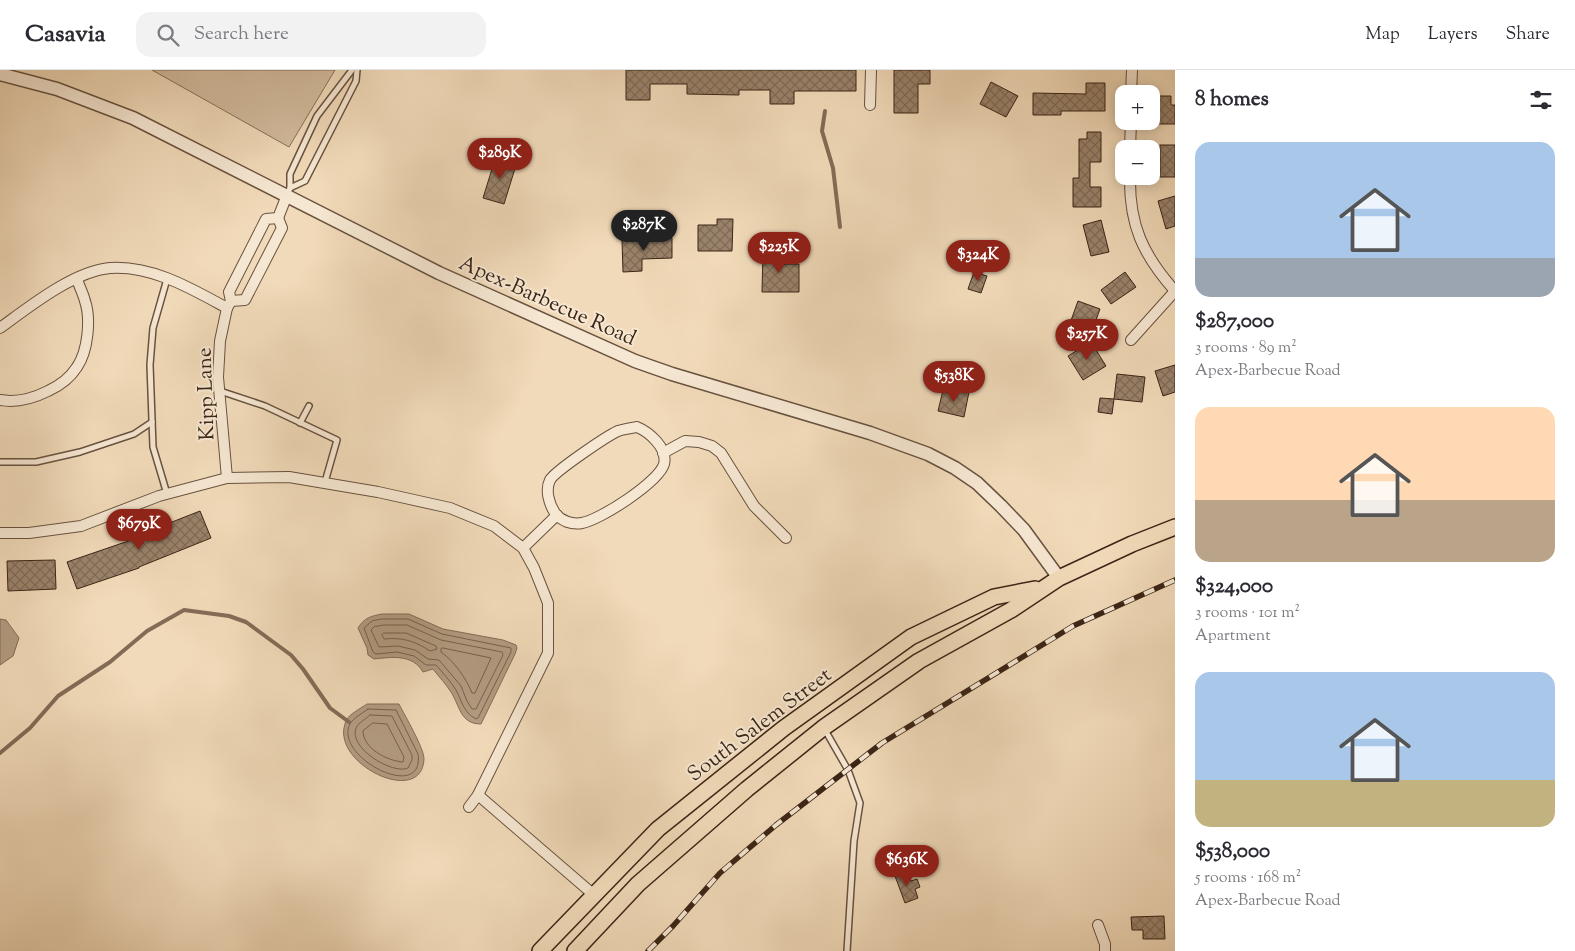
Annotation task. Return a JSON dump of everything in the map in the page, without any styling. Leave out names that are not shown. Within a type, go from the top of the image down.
[{"type":"main road","name":"South Salem Street","points":[[575,951],[638,884],[747,789],[823,728],[919,661],[1011,610],[1050,584],[1132,544],[1175,527]]},
{"type":"main road","name":"South Salem Street","points":[[540,951],[658,829],[784,728],[911,637],[994,598],[1050,584]]},
{"type":"street","points":[[870,105],[871,70]]},
{"type":"street","points":[[1132,70],[1132,85]]},
{"type":"street","name":"Apex-Barbecue Road","points":[[0,74],[57,89],[114,109],[289,192],[351,229],[439,273],[635,361],[672,374],[870,433],[928,454],[955,468],[977,483],[1024,530],[1050,584]]},
{"type":"street","points":[[1130,185],[1129,198],[1136,231],[1150,260],[1175,291],[1131,340]]},
{"type":"street","points":[[0,328],[47,294],[88,273],[109,268],[138,270],[167,279],[229,305],[245,300],[282,228],[278,218],[289,192]]},
{"type":"street","name":"Kipp Lane","points":[[227,478],[218,377],[220,341],[229,305],[230,292],[266,220],[278,218]]},
{"type":"street","points":[[0,400],[11,402],[34,398],[61,385],[77,367],[86,342],[88,324],[85,302],[76,279]]},
{"type":"street","points":[[636,427],[644,430],[655,439],[663,453],[664,463],[658,475],[636,493],[615,508],[582,523],[568,523],[557,515],[551,507],[548,494],[550,481],[560,469],[617,431],[636,427]]},
{"type":"street","points":[[663,453],[685,441],[699,442],[712,446],[722,453],[754,506],[786,538]]},
{"type":"street","points":[[0,533],[29,532],[81,526],[167,494],[227,478],[289,477],[378,492],[450,508],[494,526],[523,548],[534,568],[548,603],[548,653],[470,808]]},
{"type":"street","points":[[523,548],[557,515]]},
{"type":"street","points":[[478,795],[594,895]]},
{"type":"street","points":[[1098,925],[1105,951]]},
{"type":"lane","points":[[289,192],[290,174],[317,116],[352,70]]},
{"type":"lane","points":[[289,192],[305,181],[356,81],[357,70]]},
{"type":"lane","points":[[167,279],[153,328],[150,365],[153,447],[167,494]]},
{"type":"lane","points":[[220,391],[265,406],[336,440],[326,482]]},
{"type":"lane","points":[[300,422],[310,406]]},
{"type":"lane","points":[[0,462],[36,462],[80,452],[134,434],[152,422]]},
{"type":"lane","points":[[823,728],[848,770],[860,803],[854,841],[847,951]]},
{"type":"shaded area","points":[[152,70],[335,70],[289,147]]},
{"type":"water","points":[[382,614],[409,614],[443,629],[503,640],[516,645],[515,654],[481,724],[474,723],[465,718],[451,692],[433,669],[423,672],[419,666],[408,659],[395,657],[374,659],[368,655],[358,628],[368,618]]},
{"type":"water","points":[[0,619],[6,620],[19,638],[13,656],[0,665]]},
{"type":"water","points":[[367,704],[399,704],[418,740],[423,754],[424,759],[420,773],[410,779],[396,780],[381,776],[353,756],[345,742],[344,728],[346,720]]},
{"type":"building","points":[[626,70],[856,70],[856,91],[794,91],[794,104],[770,104],[770,90],[739,90],[739,95],[687,94],[687,84],[650,84],[650,100],[626,100]]},
{"type":"building","points":[[894,70],[930,70],[930,84],[918,84],[918,113],[894,113]]},
{"type":"building","points":[[991,82],[1018,96],[1006,117],[980,104]]},
{"type":"building","points":[[1086,83],[1105,83],[1105,111],[1061,111],[1061,115],[1033,115],[1033,93],[1086,94]]},
{"type":"building","points":[[1160,96],[1171,96],[1171,105],[1175,105],[1175,124],[1160,124]]},
{"type":"building","points":[[1087,132],[1101,132],[1101,162],[1090,162],[1090,187],[1101,187],[1101,207],[1073,207],[1073,178],[1079,178],[1079,139],[1087,139]]},
{"type":"building","points":[[1160,145],[1175,145],[1175,177],[1160,177]]},
{"type":"building","points":[[496,156],[517,162],[504,204],[483,198]]},
{"type":"building","points":[[1175,196],[1175,226],[1166,229],[1158,201]]},
{"type":"building","points":[[717,219],[733,219],[732,251],[698,251],[698,225],[717,225]]},
{"type":"building","points":[[1101,220],[1109,252],[1091,256],[1083,225]]},
{"type":"building","points":[[672,238],[672,258],[642,259],[642,271],[623,272],[622,240]]},
{"type":"building","points":[[763,250],[781,250],[781,264],[799,264],[799,292],[762,292]]},
{"type":"building","points":[[974,272],[987,276],[981,293],[968,289]]},
{"type":"building","points":[[1125,272],[1136,287],[1111,304],[1101,290]]},
{"type":"building","points":[[1078,301],[1100,309],[1091,334],[1069,326]]},
{"type":"building","points":[[1091,342],[1106,366],[1083,380],[1068,356]]},
{"type":"building","points":[[1175,365],[1175,392],[1163,396],[1155,371]]},
{"type":"building","points":[[1117,374],[1145,377],[1142,402],[1114,399]]},
{"type":"building","points":[[943,390],[957,393],[958,390],[969,392],[964,417],[938,411]]},
{"type":"building","points":[[1100,398],[1114,399],[1112,414],[1098,412]]},
{"type":"building","points":[[200,511],[211,538],[139,568],[77,589],[67,562],[140,537],[139,535]]},
{"type":"building","points":[[55,560],[56,589],[8,591],[7,561]]},
{"type":"building","points":[[907,871],[911,881],[917,879],[920,887],[915,889],[918,898],[905,903],[895,876]]},
{"type":"building","points":[[1164,916],[1165,939],[1143,939],[1143,930],[1132,930],[1131,917]]},
{"type":"waterway","points":[[825,111],[822,131],[833,168],[840,227]]},
{"type":"waterway","points":[[0,753],[30,728],[58,696],[110,662],[147,631],[184,610],[229,616],[246,622],[291,655],[330,708],[349,722]]},
{"type":"railway","points":[[648,951],[720,873],[776,825],[882,743],[1073,626],[1175,580]]}]
